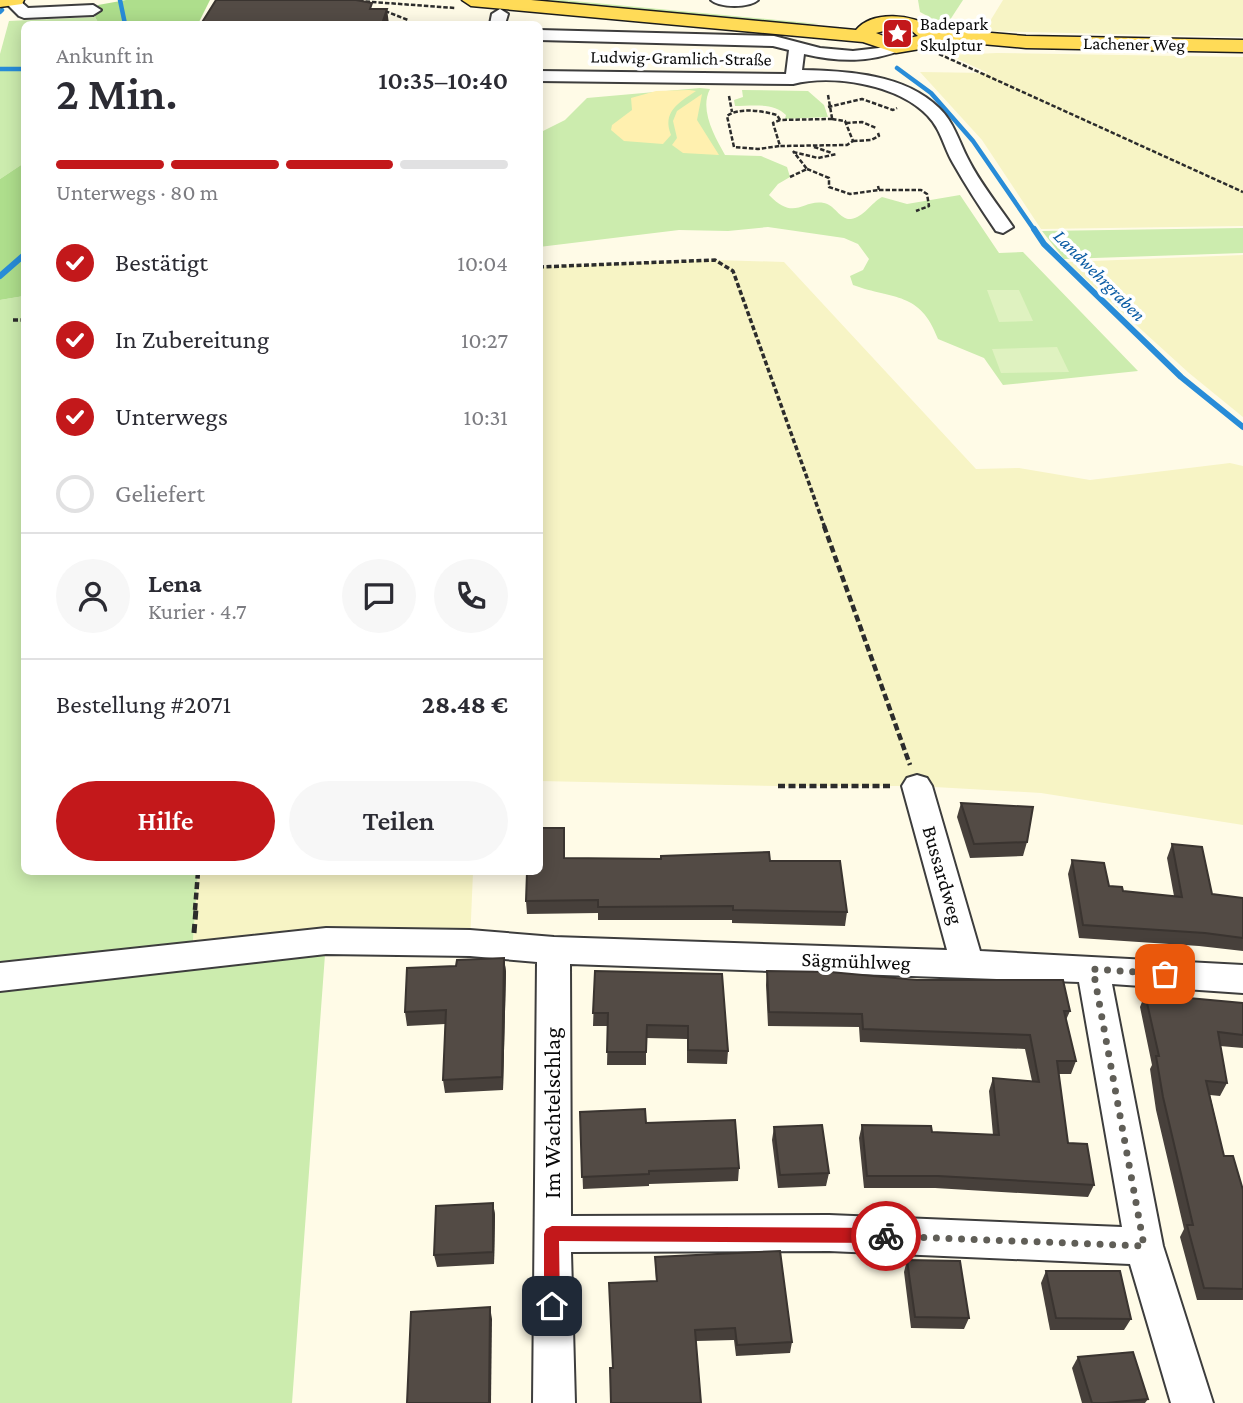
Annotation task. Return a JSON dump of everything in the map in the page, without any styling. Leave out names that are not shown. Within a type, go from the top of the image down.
[{"type":"main road","points":[[471,0],[775,27],[876,43],[915,45],[927,41],[918,26],[895,22],[874,25],[876,43]]},
{"type":"main road","points":[[527,0],[565,7]]},
{"type":"main road","name":"Lachener Weg","points":[[927,41],[1243,46]]},
{"type":"street","points":[[718,0],[751,0]]},
{"type":"street","points":[[8,2],[24,13],[93,10]]},
{"type":"street","name":"Ludwig-Gramlich-Straße","points":[[543,35],[774,40],[797,49],[876,43]]},
{"type":"street","name":"Ludwig-Gramlich-Straße","points":[[543,76],[793,79],[797,49]]},
{"type":"street","points":[[793,75],[848,76],[866,87],[916,98],[934,113],[947,130],[960,160],[1003,227]]},
{"type":"street","name":"Bussardweg","points":[[917,786],[968,965]]},
{"type":"street","name":"Sägmühlweg","points":[[0,977],[326,941],[470,943],[554,950],[1093,969],[1243,979]]},
{"type":"street","name":"Im Wachtelschlag","points":[[554,950],[554,1403]]},
{"type":"street","points":[[1093,969],[1144,1246],[1192,1403]]},
{"type":"street","points":[[552,1234],[829,1234],[1144,1246]]},
{"type":"path","points":[[356,1],[395,3],[498,19]]},
{"type":"path","points":[[391,14],[395,3]]},
{"type":"path","points":[[380,9],[408,20]]},
{"type":"path","points":[[927,41],[1243,192]]},
{"type":"path","points":[[727,89],[732,112]]},
{"type":"path","points":[[828,95],[832,119]]},
{"type":"path","points":[[828,107],[862,99],[893,110]]},
{"type":"path","points":[[780,120],[773,112],[732,112],[727,116],[734,147],[758,149],[847,145],[853,141],[872,141],[879,136],[878,133]]},
{"type":"path","points":[[780,146],[773,123],[780,120],[832,119],[846,123],[862,122],[876,128]]},
{"type":"path","points":[[846,123],[853,141]]},
{"type":"path","points":[[793,152],[820,159],[835,154],[813,146]]},
{"type":"path","points":[[789,147],[807,169],[830,178],[827,183],[829,187],[841,192],[878,188],[921,190],[927,194],[929,206],[916,211]]},
{"type":"path","points":[[790,177],[807,169]]},
{"type":"path","points":[[543,267],[715,260],[733,271],[917,786],[778,786]]},
{"type":"path","points":[[13,320],[21,320]]},
{"type":"path","points":[[192,955],[198,875]]},
{"type":"shaded area","points":[[1003,0],[1243,0],[1243,37],[984,31]]},
{"type":"shaded area","points":[[997,53],[1243,57],[1243,226],[1041,229],[982,140],[920,72],[988,73],[949,55]]},
{"type":"shaded area","points":[[1243,255],[1243,417],[1189,373],[1067,262]]},
{"type":"shaded area","points":[[715,260],[784,262],[976,469],[1019,468],[1090,480],[1230,463],[1243,466],[1243,825],[1041,793],[917,786],[543,781],[543,267]]},
{"type":"shaded area","points":[[198,875],[473,875],[470,943],[192,955]]},
{"type":"green space","points":[[126,0],[210,0],[200,21],[97,21],[95,17],[98,5]]},
{"type":"green space","points":[[538,0],[563,0],[820,24],[772,23]]},
{"type":"green space","points":[[918,0],[963,0],[946,26],[920,12]]},
{"type":"green space","points":[[95,17],[97,21],[21,21],[21,165],[0,179],[0,54],[9,21]]},
{"type":"green space","points":[[710,89],[707,114],[725,155],[761,156],[787,167],[790,177],[778,184],[769,195],[785,207],[798,208],[824,203],[851,219],[860,216],[882,197],[907,204],[960,195],[999,253],[1023,252],[1138,371],[1003,385],[984,358],[938,339],[923,312],[914,305],[853,285],[850,276],[863,270],[869,259],[858,244],[844,238],[768,227],[728,231],[679,230],[543,247],[543,131],[565,120],[587,98]]},
{"type":"green space","points":[[742,90],[808,91],[824,105],[828,117],[785,119],[786,115],[769,106],[735,106],[734,100],[743,97]]},
{"type":"green space","points":[[21,165],[21,296],[0,300],[0,179]]},
{"type":"green space","points":[[1243,228],[1243,253],[1064,259],[1042,231]]},
{"type":"green space","points":[[987,290],[1019,290],[1033,321],[999,322]]},
{"type":"green space","points":[[21,296],[21,875],[198,875],[192,954],[326,941],[292,1403],[0,1403],[0,300]]},
{"type":"green space","points":[[1057,347],[1069,372],[1001,373],[992,349]]},
{"type":"sand","points":[[656,91],[696,91],[673,109],[669,120],[671,135],[663,144],[624,141],[611,130],[612,125],[632,110],[631,98]]},
{"type":"sand","points":[[702,94],[697,120],[719,155],[683,153],[672,145],[677,138],[673,121],[677,111]]},
{"type":"building","points":[[216,0],[356,0],[372,3],[370,9],[387,9],[383,21],[203,21]]},
{"type":"building","points":[[961,803],[1033,807],[1027,842],[974,844]]},
{"type":"building","points":[[543,828],[564,828],[564,858],[661,859],[661,856],[769,852],[770,861],[840,861],[847,912],[733,910],[733,906],[598,907],[598,900],[526,901],[527,875],[543,875]]},
{"type":"building","points":[[1172,844],[1202,847],[1212,894],[1243,898],[1243,938],[1083,925],[1072,860],[1104,863],[1109,886],[1122,887],[1123,891],[1182,897]]},
{"type":"building","points":[[504,958],[502,1077],[443,1080],[446,1010],[405,1012],[407,968],[456,966],[457,960]]},
{"type":"building","points":[[595,971],[722,974],[728,1051],[688,1050],[688,1026],[647,1025],[646,1052],[607,1052],[608,1013],[593,1013]]},
{"type":"building","points":[[767,971],[830,972],[917,980],[1063,980],[1070,1011],[1064,1011],[1076,1061],[1057,1061],[1068,1143],[1087,1144],[1094,1185],[938,1176],[867,1176],[862,1125],[931,1126],[932,1132],[999,1135],[993,1078],[1039,1082],[1030,1035],[863,1029],[862,1014],[769,1012]]},
{"type":"building","points":[[1145,994],[1243,1003],[1243,1035],[1218,1032],[1227,1083],[1206,1081],[1224,1156],[1233,1156],[1243,1190],[1243,1289],[1204,1288],[1187,1225],[1193,1225],[1163,1097],[1156,1056],[1159,1056]]},
{"type":"building","points":[[645,1109],[646,1123],[735,1120],[739,1168],[649,1171],[649,1174],[582,1177],[580,1112]]},
{"type":"building","points":[[822,1125],[829,1173],[780,1175],[774,1127]]},
{"type":"building","points":[[493,1203],[493,1252],[434,1255],[436,1206]]},
{"type":"building","points":[[780,1251],[792,1342],[737,1345],[735,1328],[695,1330],[701,1403],[611,1403],[610,1368],[613,1368],[609,1283],[657,1281],[655,1257]]},
{"type":"building","points":[[907,1260],[960,1261],[969,1318],[915,1317]]},
{"type":"building","points":[[1046,1271],[1120,1271],[1131,1319],[1056,1318]]},
{"type":"building","points":[[490,1307],[489,1403],[407,1403],[411,1312]]},
{"type":"building","points":[[1133,1352],[1148,1399],[1092,1403],[1078,1357]]},
{"type":"waterway","points":[[120,0],[124,21]]},
{"type":"waterway","name":"Landwehrgraben","points":[[897,68],[931,93],[973,141],[1035,231]]},
{"type":"waterway","points":[[0,69],[21,69]]},
{"type":"waterway","name":"Landwehrgraben","points":[[1034,229],[1044,244],[1181,377],[1243,427]]},
{"type":"waterway","points":[[0,276],[21,258]]},
{"type":"way so far","points":[[886,1236],[1144,1246],[1093,969],[1165,974]]},
{"type":"place","name":"Badepark Skulptur","points":[[897,34]]},
{"type":"route","points":[[552,1306],[552,1234],[886,1236]]}]
